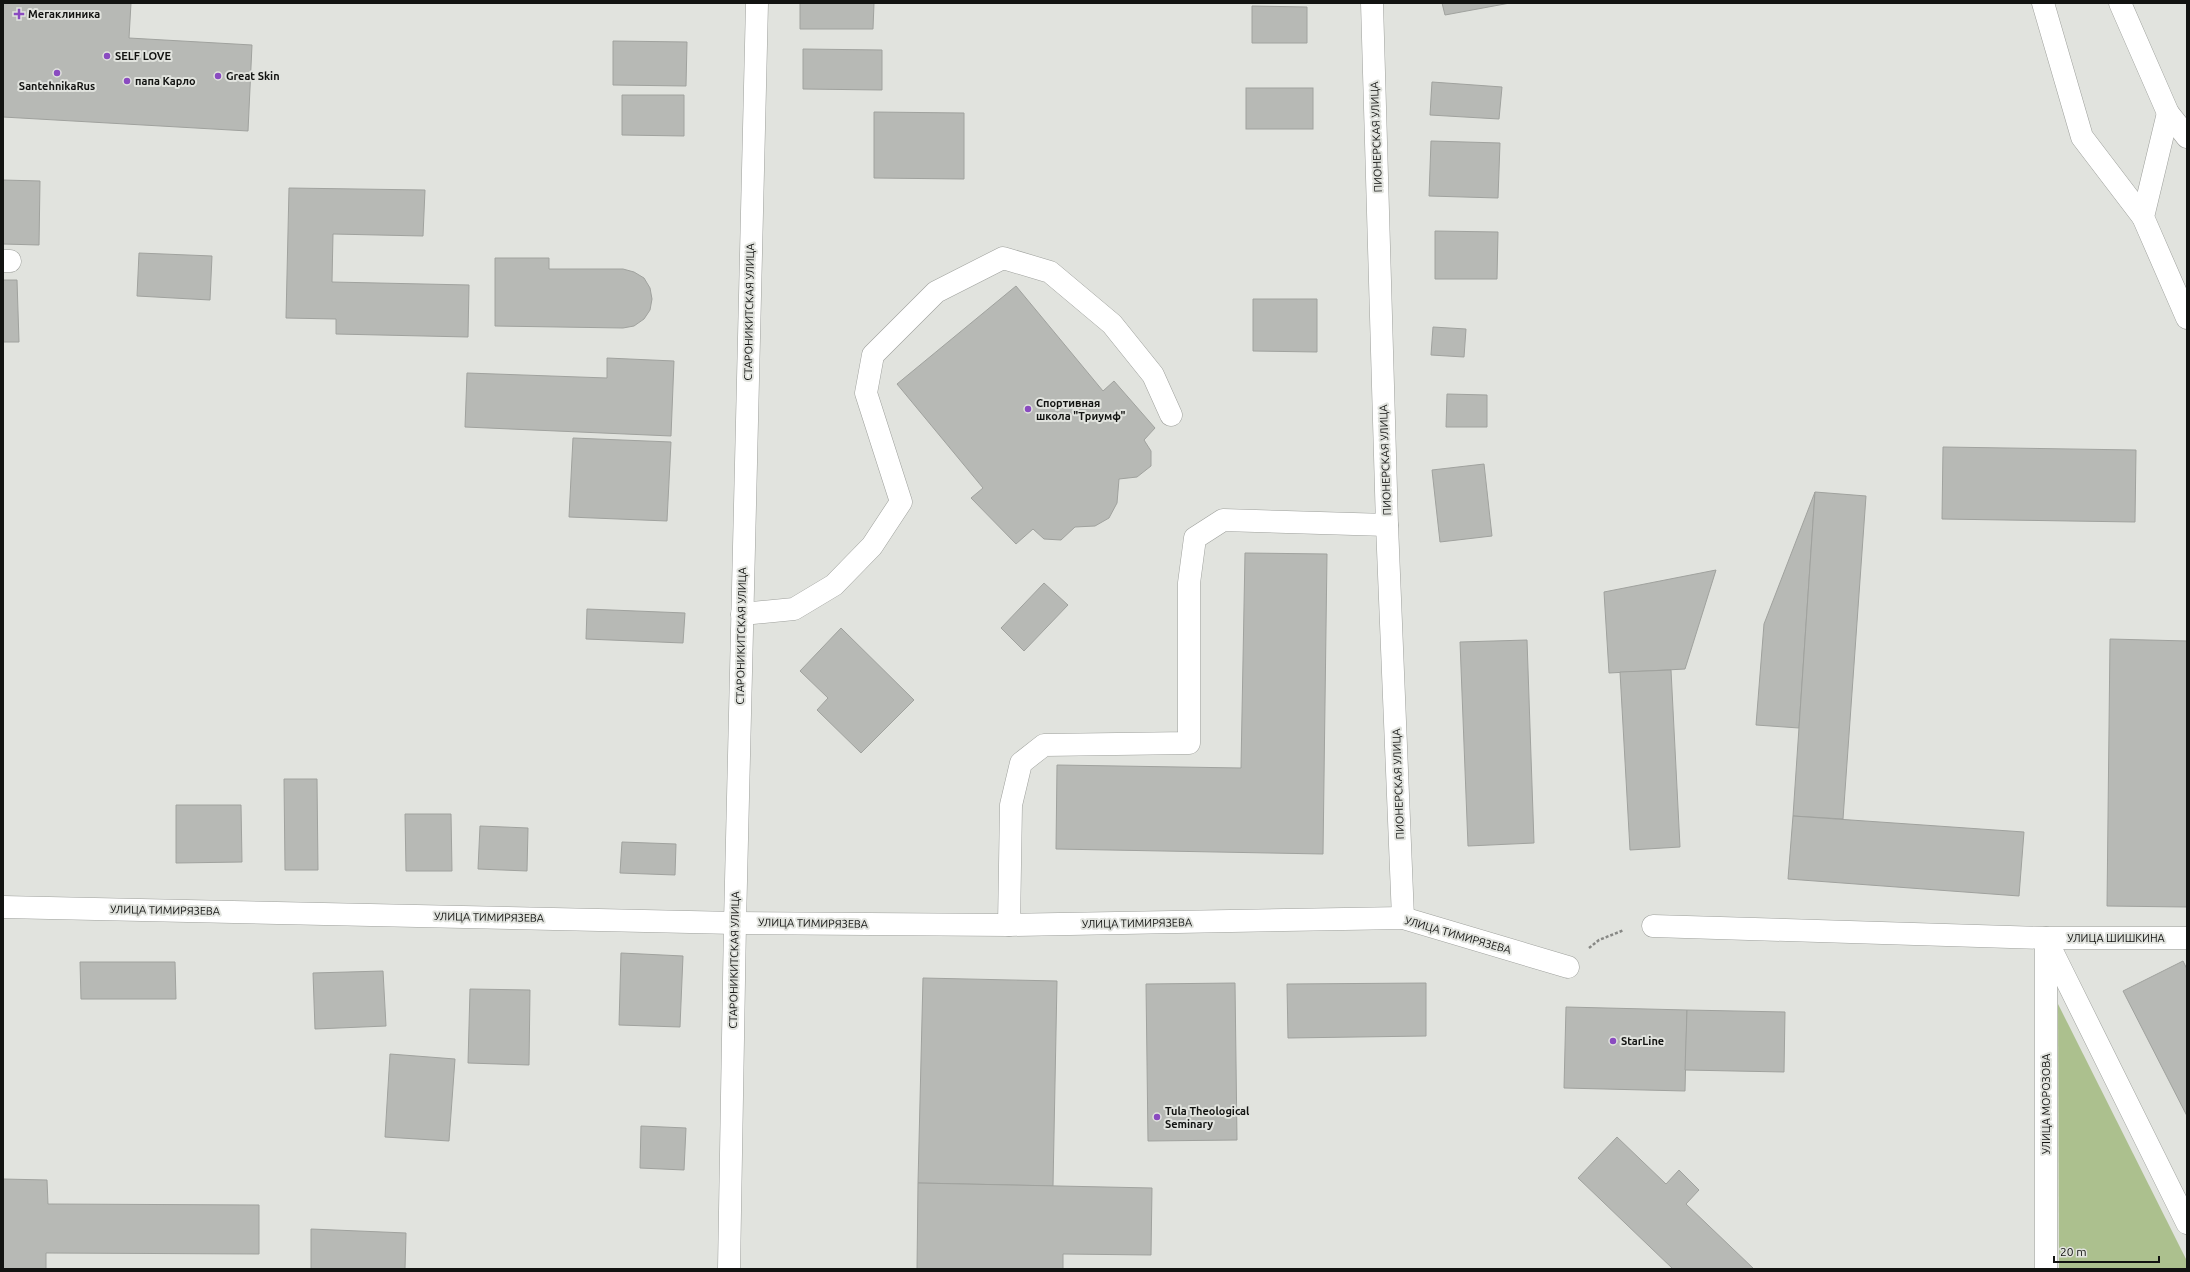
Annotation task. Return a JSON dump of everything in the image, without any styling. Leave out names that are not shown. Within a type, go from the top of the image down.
[{"type":"street","name":"СТАРОНИКИТСКАЯ УЛИЦА","points":[[730,1269],[735,923],[757,3]]},
{"type":"street","name":"ПИОНЕРСКАЯ УЛИЦА","points":[[1372,3],[1387,525],[1404,918]]},
{"type":"street","points":[[2043,3],[2082,137],[2143,217],[2187,318]]},
{"type":"street","points":[[2120,3],[2168,113],[2187,137]]},
{"type":"street","points":[[2143,217],[2168,113]]},
{"type":"street","points":[[742,614],[794,609],[834,585],[872,546],[901,502],[866,393],[873,355],[936,292],[1003,258],[1050,272],[1112,324],[1153,375],[1171,415]]},
{"type":"street","points":[[1009,925],[1011,805],[1021,763],[1044,745],[1189,743],[1189,583],[1195,538],[1223,520],[1387,525]]},
{"type":"street","name":"УЛИЦА ТИМИРЯЗЕВА","points":[[3,907],[735,923],[1009,925],[1404,918],[1568,967]]},
{"type":"street","name":"УЛИЦА ШИШКИНА","points":[[1654,926],[2046,938],[2187,938]]},
{"type":"street","points":[[2046,938],[2187,1223]]},
{"type":"street","name":"УЛИЦА МОРОЗОВА","points":[[2046,938],[2046,1269]]},
{"type":"path","points":[[1599,940],[1626,929]]},
{"type":"green space","points":[[2058,1004],[2187,1261],[2187,1269],[2059,1269]]},
{"type":"building","name":"папа Карло","points":[[3,3],[131,3],[129,38],[252,45],[248,131],[3,117]]},
{"type":"building","points":[[800,3],[874,3],[873,29],[800,29]]},
{"type":"building","points":[[1442,3],[1510,3],[1445,15]]},
{"type":"building","points":[[1252,6],[1307,7],[1307,43],[1252,43]]},
{"type":"building","points":[[613,41],[687,42],[686,86],[613,85]]},
{"type":"building","points":[[803,49],[882,50],[882,90],[803,89]]},
{"type":"building","points":[[1432,82],[1502,87],[1499,119],[1430,115]]},
{"type":"building","points":[[1246,88],[1313,88],[1313,129],[1246,129]]},
{"type":"building","points":[[622,95],[684,95],[684,136],[622,135]]},
{"type":"building","points":[[874,112],[964,113],[964,179],[874,178]]},
{"type":"building","points":[[1431,141],[1500,143],[1498,198],[1429,196]]},
{"type":"building","points":[[3,180],[40,181],[39,245],[3,244]]},
{"type":"building","points":[[289,188],[425,190],[423,236],[333,234],[332,282],[469,285],[468,337],[336,334],[336,319],[286,318]]},
{"type":"building","points":[[1435,231],[1498,232],[1497,279],[1435,279]]},
{"type":"building","points":[[139,253],[212,256],[210,300],[137,296]]},
{"type":"building","points":[[495,258],[549,258],[549,269],[623,269],[634,272],[644,278],[650,288],[652,299],[650,310],[644,319],[634,326],[623,328],[495,326]]},
{"type":"building","points":[[3,280],[17,280],[19,342],[3,342]]},
{"type":"building","name":"Спортивная школа \"Триумф\"","points":[[1016,286],[1103,391],[1114,381],[1155,428],[1144,440],[1151,451],[1151,466],[1137,477],[1119,479],[1117,503],[1109,518],[1095,526],[1075,527],[1061,540],[1044,539],[1033,529],[1016,544],[971,498],[983,488],[897,384]]},
{"type":"building","points":[[1253,299],[1317,299],[1317,352],[1253,351]]},
{"type":"building","points":[[1433,327],[1466,329],[1464,357],[1431,355]]},
{"type":"building","points":[[607,358],[674,361],[671,436],[465,427],[467,373],[607,378]]},
{"type":"building","points":[[1447,394],[1487,395],[1487,427],[1446,427]]},
{"type":"building","points":[[573,438],[671,442],[667,521],[569,517]]},
{"type":"building","points":[[1943,447],[2136,450],[2135,522],[1942,519]]},
{"type":"building","points":[[1484,464],[1492,536],[1440,542],[1432,470]]},
{"type":"building","points":[[1815,492],[1799,728],[1756,725],[1764,624]]},
{"type":"building","points":[[1815,492],[1866,496],[1843,819],[1793,816]]},
{"type":"building","points":[[1245,553],[1327,554],[1323,854],[1056,849],[1057,765],[1241,768]]},
{"type":"building","points":[[1716,570],[1685,669],[1609,673],[1604,592]]},
{"type":"building","points":[[1044,583],[1068,605],[1024,651],[1001,628]]},
{"type":"building","points":[[587,609],[685,613],[683,643],[586,639]]},
{"type":"building","points":[[841,628],[914,700],[861,753],[817,710],[828,698],[800,671]]},
{"type":"building","points":[[2110,639],[2187,641],[2187,907],[2107,906]]},
{"type":"building","points":[[1527,640],[1534,843],[1468,846],[1460,642]]},
{"type":"building","points":[[1671,670],[1680,847],[1630,850],[1620,672]]},
{"type":"building","points":[[284,779],[317,779],[318,870],[285,870]]},
{"type":"building","points":[[176,805],[241,805],[242,862],[176,863]]},
{"type":"building","points":[[405,814],[451,814],[452,871],[406,871]]},
{"type":"building","points":[[1793,816],[2024,832],[2019,896],[1788,879]]},
{"type":"building","points":[[480,826],[528,828],[527,871],[478,869]]},
{"type":"building","points":[[622,842],[676,844],[675,875],[620,873]]},
{"type":"building","points":[[621,953],[683,956],[680,1027],[619,1025]]},
{"type":"building","points":[[2183,961],[2187,969],[2187,1116],[2123,991]]},
{"type":"building","points":[[80,962],[175,962],[176,999],[81,999]]},
{"type":"building","points":[[383,971],[386,1026],[315,1029],[313,973]]},
{"type":"building","points":[[923,978],[1057,981],[1053,1186],[918,1183]]},
{"type":"building","points":[[1235,983],[1237,1140],[1148,1141],[1146,984]]},
{"type":"building","points":[[1426,983],[1426,1036],[1288,1038],[1287,984]]},
{"type":"building","points":[[470,989],[530,990],[529,1065],[468,1063]]},
{"type":"building","points":[[1566,1007],[1687,1010],[1685,1091],[1564,1088]]},
{"type":"building","points":[[1687,1010],[1785,1012],[1784,1072],[1685,1070]]},
{"type":"building","points":[[390,1054],[455,1059],[449,1141],[385,1137]]},
{"type":"building","points":[[641,1126],[686,1128],[684,1170],[640,1168]]},
{"type":"building","points":[[1617,1137],[1666,1184],[1679,1170],[1699,1190],[1686,1204],[1754,1269],[1673,1269],[1578,1178]]},
{"type":"building","points":[[3,1179],[47,1180],[48,1204],[259,1205],[259,1254],[46,1253],[46,1269],[3,1269]]},
{"type":"building","points":[[918,1183],[1152,1188],[1151,1255],[1063,1254],[1063,1269],[917,1269]]},
{"type":"building","points":[[311,1229],[406,1233],[405,1269],[311,1269]]},
{"type":"place","name":"Мегаклиника","points":[[19,14]]},
{"type":"place","name":"SELF LOVE","points":[[107,56]]},
{"type":"place","name":"SantehnikaRus","points":[[57,73]]},
{"type":"place","name":"Great Skin","points":[[218,76]]},
{"type":"place","name":"папа Карло","points":[[127,81]]},
{"type":"place","name":"Спортивная школа \"Триумф\"","points":[[1028,409]]},
{"type":"place","name":"StarLine","points":[[1613,1041]]},
{"type":"place","name":"Tula Theological Seminary","points":[[1157,1117]]}]
